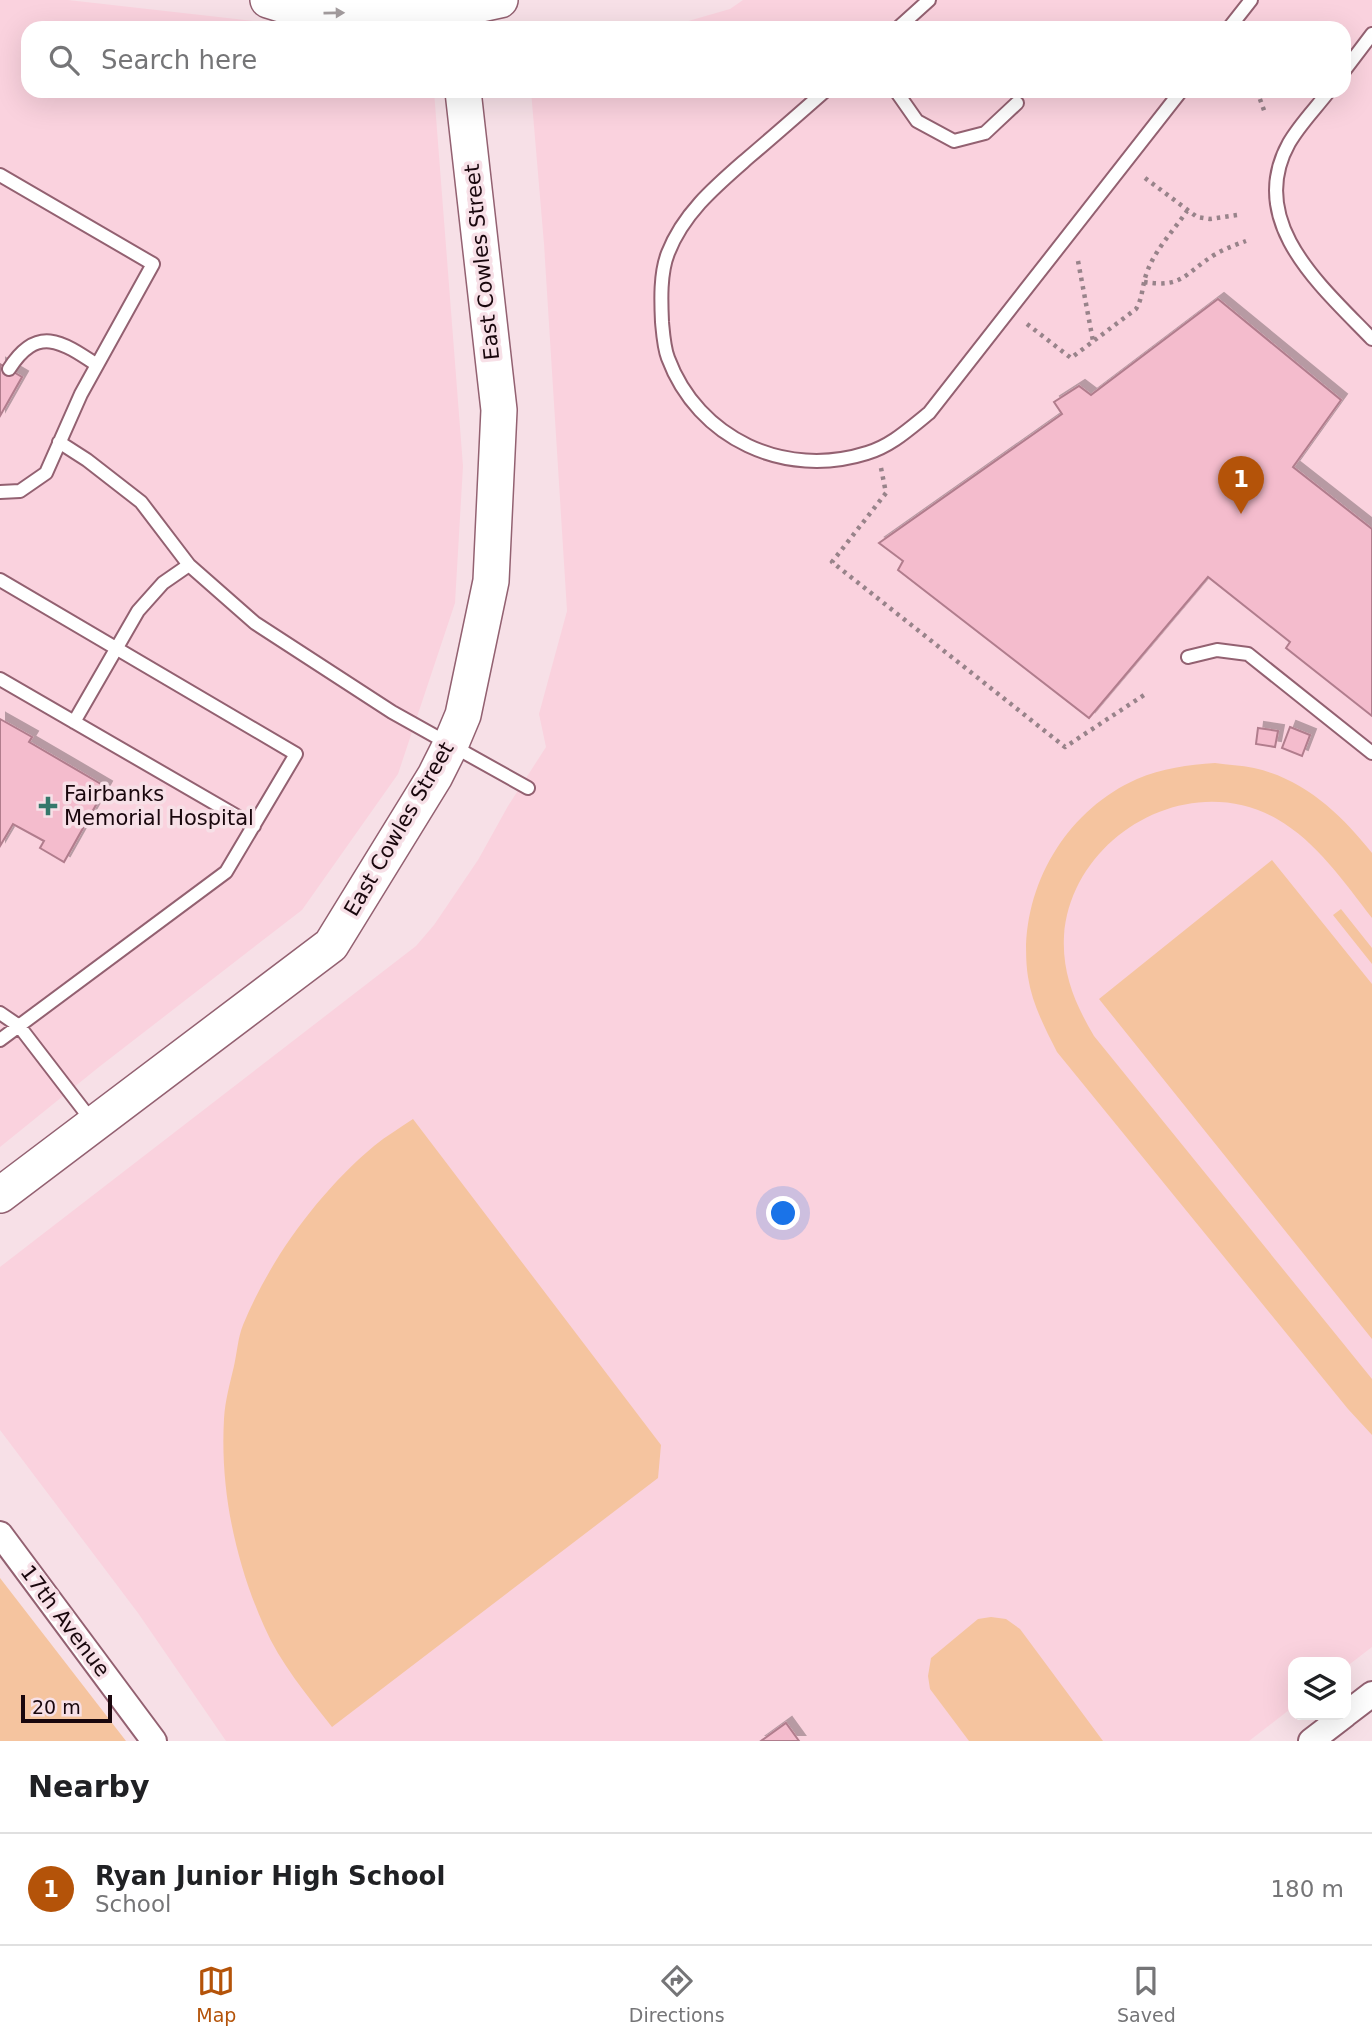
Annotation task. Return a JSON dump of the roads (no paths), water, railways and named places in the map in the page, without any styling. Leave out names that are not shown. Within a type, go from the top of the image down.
[{"type":"street","points":[[268,0],[310,13],[454,13],[499,0]]},
{"type":"street","name":"East Cowles Street","points":[[0,1195],[331,945],[435,776],[450,746],[463,715],[491,582],[499,410],[464,98]]},
{"type":"street","name":"17th Avenue","points":[[0,1534],[155,1741]]},
{"type":"street","points":[[1351,1710],[1372,1694]]},
{"type":"street","points":[[1311,1741],[1337,1720]]},
{"type":"lane","points":[[906,21],[929,0]]},
{"type":"lane","points":[[1234,21],[1251,0]]},
{"type":"lane","points":[[1351,62],[1372,34]]},
{"type":"lane","points":[[817,98],[704,197],[667,255],[661,301],[667,357],[699,413],[732,439],[767,454],[800,460],[833,461],[868,453],[897,439],[929,413],[1176,98]]},
{"type":"lane","points":[[902,98],[917,121],[954,141],[985,133],[1017,103]]},
{"type":"lane","points":[[1324,98],[1289,143],[1276,178],[1276,203],[1284,231],[1306,270],[1372,339]]},
{"type":"lane","points":[[0,175],[152,264],[97,365],[46,473],[20,491],[0,492]]},
{"type":"lane","points":[[9,369],[19,352],[36,341],[65,344],[97,365]]},
{"type":"lane","points":[[59,442],[141,502],[189,565],[255,623],[392,712],[528,788]]},
{"type":"lane","points":[[74,722],[138,611],[163,583],[189,565]]},
{"type":"lane","points":[[0,580],[296,754],[226,872],[0,1040]]},
{"type":"lane","points":[[1188,657],[1217,650],[1248,654],[1372,753]]},
{"type":"lane","points":[[0,679],[254,826]]},
{"type":"lane","points":[[0,1013],[19,1026],[94,1124]]},
{"type":"place","name":"Ryan Junior High School","points":[[1241,514]]},
{"type":"place","name":"Fairbanks Memorial Hospital","points":[[48,806]]}]
